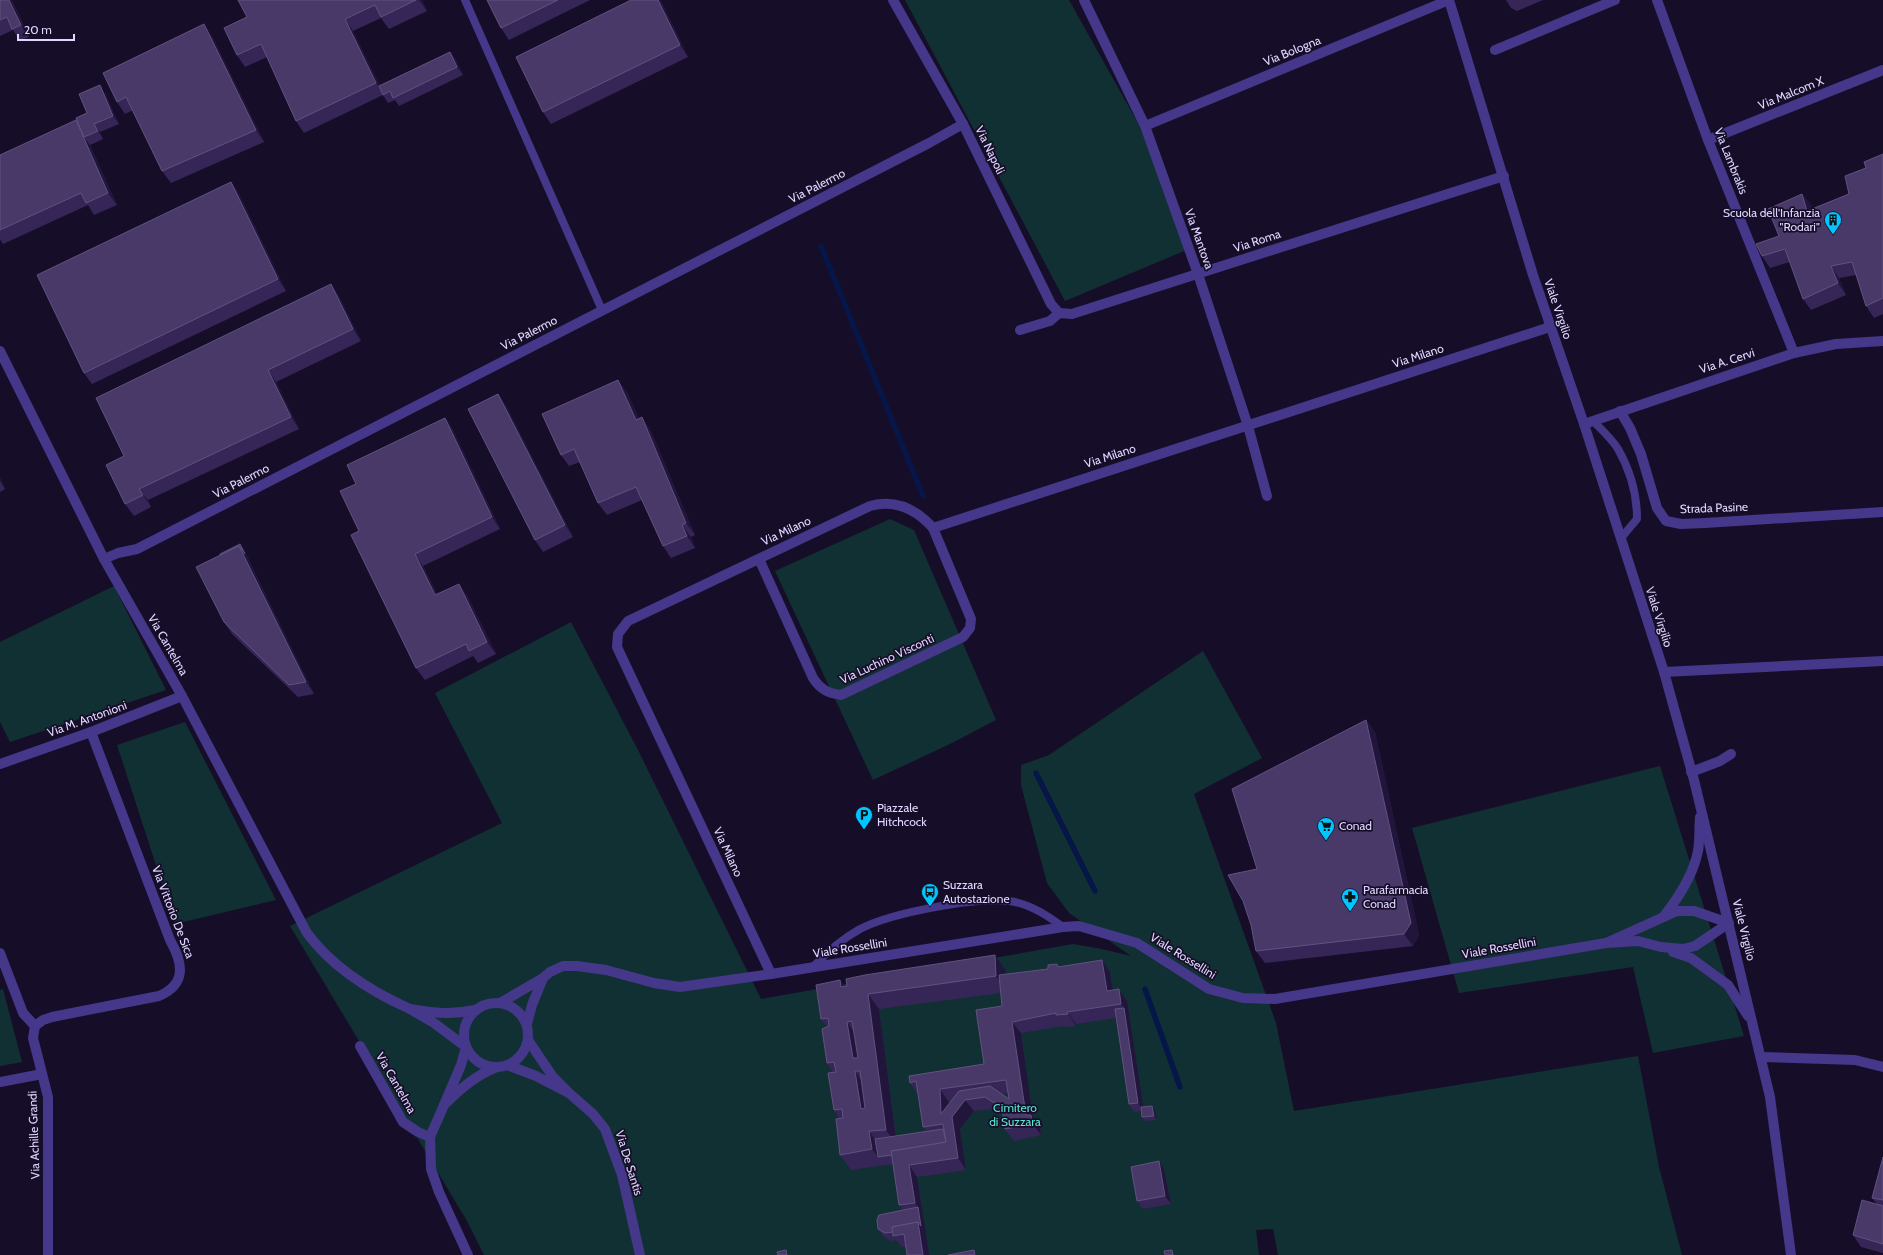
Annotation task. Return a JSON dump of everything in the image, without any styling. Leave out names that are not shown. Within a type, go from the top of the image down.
[{"type":"street","name":"Via Napoli","points":[[893,0],[963,124],[1052,304],[1059,313]]},
{"type":"street","name":"Via Mantova","points":[[1084,0],[1145,126],[1198,274],[1248,426],[1267,496]]},
{"type":"street","name":"Via Bologna","points":[[1145,126],[1449,0]]},
{"type":"street","name":"Viale Virgilio","points":[[1449,0],[1550,327],[1589,422],[1621,538],[1664,672],[1700,805],[1762,1058],[1770,1097],[1791,1255]]},
{"type":"street","points":[[1495,50],[1614,0]]},
{"type":"street","name":"Via Lambrakis","points":[[1657,0],[1708,140],[1794,353]]},
{"type":"street","name":"Via Malcom X","points":[[1708,140],[1883,70]]},
{"type":"street","name":"Via Palermo","points":[[104,559],[118,553],[137,549],[929,143],[963,124]]},
{"type":"street","name":"Via Roma","points":[[1020,330],[1050,321],[1059,313],[1072,314],[1504,176]]},
{"type":"street","name":"Via Milano","points":[[770,974],[617,647],[618,634],[628,621],[870,506],[881,503],[890,503],[911,509],[923,517],[933,528],[1550,327]]},
{"type":"street","name":"Via A. Cervi","points":[[1589,422],[1794,353],[1836,344],[1883,341]]},
{"type":"street","name":"Via Cantelma","points":[[0,351],[104,559],[182,696],[307,933],[319,949],[354,977],[434,1023],[466,1047]]},
{"type":"street","name":"Strada Pasine","points":[[1620,411],[1630,428],[1641,454],[1657,508],[1666,521],[1681,524],[1883,512]]},
{"type":"street","name":"Via Luchino Visconti","points":[[759,559],[813,678],[819,687],[828,693],[841,694],[964,637],[970,628],[971,619],[933,528]]},
{"type":"street","points":[[1664,672],[1883,661]]},
{"type":"street","name":"Via M. Antonioni","points":[[0,764],[91,732],[182,696]]},
{"type":"street","name":"Via Vittorio De Sica","points":[[35,1026],[42,1020],[52,1017],[159,996],[169,992],[175,986],[180,970],[176,951],[170,940],[91,732]]},
{"type":"street","points":[[1691,772],[1720,761],[1731,754]]},
{"type":"street","points":[[1662,918],[1678,899],[1687,881],[1698,851],[1700,805]]},
{"type":"street","points":[[1606,943],[1678,911],[1694,911],[1729,923]]},
{"type":"street","points":[[1661,947],[1683,949],[1695,946],[1729,923]]},
{"type":"street","name":"Viale Rossellini","points":[[770,974],[1063,927],[1079,926],[1137,943],[1209,989],[1243,998],[1275,999],[1606,943]]},
{"type":"street","points":[[1606,943],[1638,941],[1661,947],[1691,958],[1728,985],[1753,1022]]},
{"type":"street","points":[[0,953],[23,1013],[35,1026]]},
{"type":"street","points":[[410,1009],[440,1014],[455,1014],[475,1010],[484,1005],[500,1003],[543,978],[550,972],[563,966],[577,966],[606,970],[654,983],[680,987],[770,974]]},
{"type":"street","points":[[444,1105],[473,1079],[516,1060],[523,1053],[528,1040],[527,1024],[532,1005],[543,978]]},
{"type":"street","points":[[500,1003],[514,1008],[522,1015],[527,1024]]},
{"type":"street","points":[[475,1010],[468,1019],[464,1038],[466,1047],[471,1055],[487,1066],[502,1066],[536,1076],[569,1093]]},
{"type":"street","name":"Via Achille Grandi","points":[[35,1026],[33,1038],[48,1097],[48,1255]]},
{"type":"street","points":[[528,1040],[553,1077],[569,1093]]},
{"type":"street","name":"Via Cantelma","points":[[360,1046],[403,1122],[418,1132],[430,1137]]},
{"type":"street","points":[[466,1047],[461,1065],[430,1137],[431,1170],[439,1192],[468,1255]]},
{"type":"street","points":[[1762,1058],[1856,1060],[1883,1067]]},
{"type":"street","points":[[0,1082],[42,1074]]},
{"type":"street","name":"Via De Santis","points":[[569,1093],[594,1114],[608,1135],[622,1176],[640,1255]]},
{"type":"lane","points":[[464,0],[602,310]]},
{"type":"lane","points":[[1589,422],[1618,450],[1631,480],[1637,503],[1637,519],[1621,538]]},
{"type":"lane","points":[[814,967],[829,950],[861,929],[892,917],[941,907],[985,900],[1014,902],[1039,911],[1063,927]]},
{"type":"green space","points":[[905,0],[1069,0],[1139,125],[1189,249],[1065,301]]},
{"type":"green space","points":[[890,519],[914,530],[996,720],[950,744],[873,780],[775,571]]},
{"type":"green space","points":[[114,586],[166,690],[10,742],[0,722],[0,642]]},
{"type":"green space","name":"Cimitero di Suzzara","points":[[571,622],[639,752],[761,999],[1073,944],[1131,956],[1069,913],[1047,883],[1021,785],[1021,765],[1049,755],[1203,651],[1262,758],[1194,794],[1276,1023],[1294,1111],[1638,1056],[1659,1167],[1682,1255],[1278,1255],[1273,1229],[1256,1230],[1259,1255],[484,1255],[467,1221],[290,926],[502,823],[435,693]]},
{"type":"green space","points":[[185,722],[276,900],[175,924],[117,745]]},
{"type":"green space","points":[[1660,766],[1744,1036],[1653,1053],[1633,967],[1459,993],[1412,828]]},
{"type":"green space","points":[[3,989],[22,1062],[0,1066],[0,990]]},
{"type":"building","points":[[0,0],[9,0],[21,25],[12,29],[7,17],[0,20]]},
{"type":"building","points":[[238,0],[416,0],[381,17],[375,5],[345,19],[376,83],[296,121],[261,44],[237,55],[224,28],[247,17]]},
{"type":"building","points":[[487,0],[558,0],[501,28]]},
{"type":"building","points":[[631,0],[658,0],[680,45],[543,112],[516,57]]},
{"type":"building","points":[[204,24],[256,130],[162,171],[126,97],[117,102],[103,73]]},
{"type":"building","points":[[450,52],[457,67],[393,98],[390,91],[383,95],[379,86]]},
{"type":"building","points":[[100,85],[113,116],[94,124],[98,131],[84,137],[76,118],[87,113],[79,94]]},
{"type":"building","points":[[76,120],[108,193],[86,203],[81,193],[0,230],[0,155]]},
{"type":"building","name":"Scuola dell'Infanzia \"Rodari\"","points":[[1883,154],[1883,298],[1866,306],[1852,262],[1831,266],[1838,283],[1803,299],[1785,249],[1762,256],[1756,244],[1779,236],[1768,209],[1802,194],[1807,211],[1849,194],[1845,176],[1866,168],[1864,162]]},
{"type":"building","points":[[231,182],[278,279],[84,373],[37,275]]},
{"type":"building","points":[[331,284],[353,329],[268,370],[291,417],[139,489],[143,495],[125,504],[106,465],[124,456],[96,398]]},
{"type":"building","points":[[618,380],[636,420],[642,417],[686,523],[682,525],[687,536],[663,546],[636,487],[598,503],[574,449],[561,455],[542,414]]},
{"type":"building","points":[[498,394],[565,525],[535,540],[468,409]]},
{"type":"building","points":[[445,418],[492,517],[415,554],[435,595],[459,584],[487,642],[469,651],[466,644],[416,668],[351,535],[359,531],[340,491],[356,484],[347,465]]},
{"type":"building","points":[[240,544],[245,554],[239,546],[220,555],[220,554]]},
{"type":"building","points":[[239,546],[306,682],[289,685],[224,622],[196,567]]},
{"type":"building","name":"Conad","points":[[1366,720],[1411,923],[1404,934],[1256,951],[1251,925],[1243,901],[1228,875],[1257,869],[1232,789]]},
{"type":"building","points":[[995,955],[996,976],[868,994],[886,1130],[869,1131],[872,1149],[840,1155],[836,1119],[843,1118],[842,1109],[834,1110],[828,1073],[836,1072],[834,1062],[827,1063],[822,1029],[829,1026],[828,1018],[821,1019],[816,985],[840,980],[841,987],[847,986],[846,979]],"holes":[[[852,1021],[858,1058],[853,1058],[847,1022]],[[855,1071],[860,1071],[865,1108],[861,1109]]]},
{"type":"building","points":[[1102,960],[1107,991],[1119,989],[1121,1004],[1067,1012],[1068,1014],[1056,1015],[1056,1013],[1012,1022],[1026,1115],[1031,1115],[1033,1124],[1005,1129],[1002,1108],[985,1097],[965,1100],[952,1117],[958,1158],[909,1165],[915,1203],[899,1205],[891,1151],[946,1142],[943,1124],[923,1127],[916,1081],[910,1083],[909,1076],[984,1064],[976,1010],[1002,1006],[999,975],[1048,969],[1048,965],[1057,964],[1058,967]],"holes":[[[1006,1080],[1009,1099],[990,1086],[959,1091],[941,1114],[940,1089]]]},
{"type":"building","points":[[1124,1008],[1138,1103],[1129,1104],[1115,1009]]},
{"type":"building","points":[[1152,1106],[1154,1116],[1142,1117],[1141,1107]]},
{"type":"building","points":[[943,1129],[946,1142],[891,1151],[892,1155],[878,1157],[875,1139]]},
{"type":"building","points":[[1883,1157],[1883,1200],[1872,1198]]},
{"type":"building","points":[[1159,1161],[1165,1196],[1137,1201],[1131,1167]]},
{"type":"building","points":[[1862,1200],[1883,1206],[1883,1244],[1853,1235]]},
{"type":"building","points":[[918,1207],[921,1226],[918,1222],[892,1227],[893,1232],[885,1233],[878,1229],[877,1220],[879,1215]]},
{"type":"building","points":[[918,1222],[923,1255],[907,1255],[904,1234],[893,1236],[892,1227]]},
{"type":"building","points":[[786,1250],[787,1255],[778,1255],[777,1252]]},
{"type":"building","points":[[974,1250],[975,1255],[948,1255]]},
{"type":"building","points":[[1172,1250],[1173,1255],[1165,1255],[1164,1251]]},
{"type":"waterway","points":[[821,246],[923,496]]},
{"type":"waterway","points":[[1036,773],[1095,891]]},
{"type":"waterway","points":[[1145,989],[1180,1087]]},
{"type":"place","name":"Scuola dell'Infanzia \"Rodari\"","points":[[1833,235]]},
{"type":"place","name":"Piazzale Hitchcock","points":[[864,830]]},
{"type":"place","name":"Conad","points":[[1326,841]]},
{"type":"place","name":"Suzzara Autostazione","points":[[930,907]]},
{"type":"place","name":"Parafarmacia Conad","points":[[1350,912]]}]
